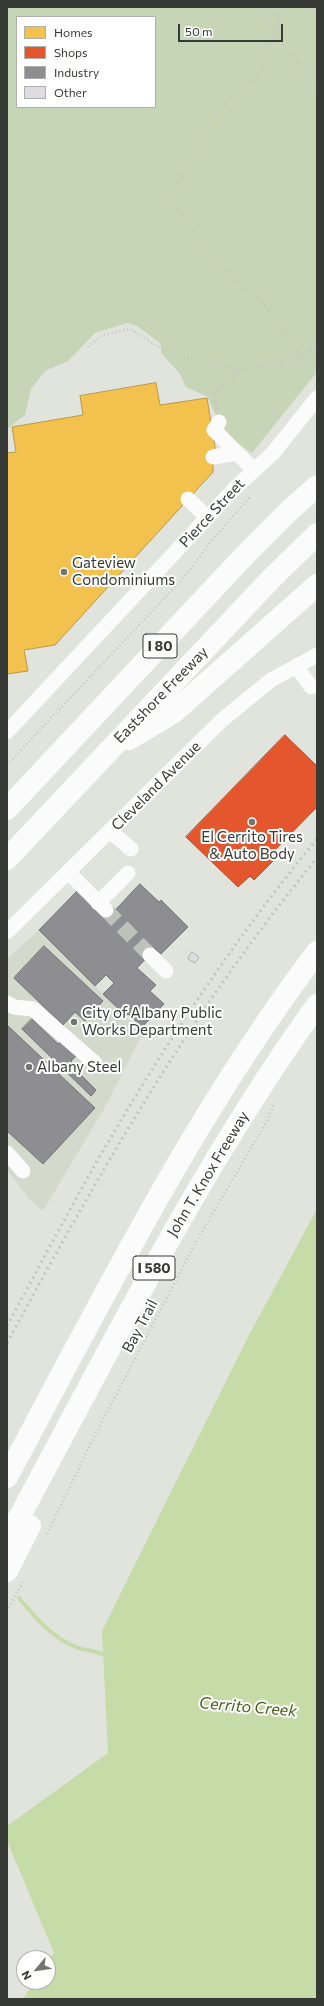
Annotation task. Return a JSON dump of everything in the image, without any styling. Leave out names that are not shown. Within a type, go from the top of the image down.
[{"type":"highway","name":"I 80","points":[[7,809],[261,538],[317,486]]},
{"type":"highway","name":"Eastshore Freeway","points":[[7,859],[271,579],[317,534]]},
{"type":"highway","points":[[106,753],[174,712],[317,585]]},
{"type":"highway","name":"John T. Knox Freeway","points":[[7,1477],[122,1262],[180,1158],[248,1050],[317,952]]},
{"type":"highway","name":"John T. Knox Freeway","points":[[7,1540],[143,1288],[211,1167],[264,1082],[317,1005]]},
{"type":"highway","points":[[7,1571],[51,1483],[51,1458]]},
{"type":"street","name":"Pierce Street","points":[[7,732],[207,517],[235,488],[273,453],[317,398]]},
{"type":"street","points":[[219,422],[214,430],[254,470]]},
{"type":"street","points":[[213,457],[237,452]]},
{"type":"street","points":[[188,499],[207,517]]},
{"type":"street","name":"Cleveland Avenue","points":[[7,932],[222,720],[271,680],[317,655]]},
{"type":"street","points":[[296,666],[311,688]]},
{"type":"street","points":[[110,831],[131,849]]},
{"type":"street","points":[[68,872],[102,907],[128,873]]},
{"type":"street","points":[[150,955],[166,971]]},
{"type":"street","points":[[7,1003],[14,1007],[33,1009],[95,1063]]},
{"type":"street","points":[[7,1153],[23,1171]]},
{"type":"path","points":[[259,7],[273,32],[317,90]]},
{"type":"path","points":[[282,7],[263,68],[217,112],[192,153],[172,201],[216,263],[263,302],[300,357]]},
{"type":"path","points":[[88,347],[101,336],[130,329],[174,356],[242,370],[300,357],[317,348]]},
{"type":"path","points":[[214,392],[242,370]]},
{"type":"path","points":[[7,765],[187,574],[212,540],[249,498],[235,488]]},
{"type":"path","name":"Bay Trail","points":[[44,1540],[95,1435],[196,1242],[267,1120],[275,1099]]},
{"type":"shaded area","points":[[7,7],[317,7],[317,372],[252,453],[237,442],[225,429],[215,414],[208,397],[186,387],[180,374],[162,354],[160,343],[137,326],[127,323],[95,333],[68,361],[45,371],[31,389],[25,415],[7,429]]},
{"type":"shaded area","points":[[39,930],[143,1033],[104,1109],[43,1211],[30,1200],[7,1170],[7,959]]},
{"type":"water","points":[[317,1209],[317,1999],[23,1999],[29,1990],[56,1990],[56,1950],[53,1950],[7,1841],[7,1826],[108,1753],[102,1631],[249,1335]]},
{"type":"building: Homes","name":"Gateview Condominiums","points":[[156,383],[160,405],[207,398],[216,453],[213,453],[213,472],[55,645],[24,650],[28,671],[7,674],[7,453],[16,452],[12,427],[83,415],[80,396]]},
{"type":"building: Shops","name":"El Cerrito Tires & Auto Body","points":[[285,735],[317,766],[317,807],[268,857],[273,861],[254,880],[250,876],[238,887],[186,837]]},
{"type":"building: Industry","points":[[140,884],[159,902],[161,900],[188,927],[161,954],[155,949],[137,968],[156,985],[150,991],[164,1004],[142,1027],[128,1014],[126,1016],[103,994],[114,983],[106,975],[95,986],[39,930],[78,890],[110,907],[114,911]]},
{"type":"building: Industry","points":[[44,946],[103,1001],[85,1021],[75,1012],[63,1025],[14,978]]},
{"type":"building: Industry","points":[[32,1019],[58,1044],[62,1040],[77,1055],[71,1061],[82,1073],[80,1074],[96,1090],[91,1096],[22,1029]]},
{"type":"building: Industry","name":"Albany Steel","points":[[7,1025],[95,1108],[43,1164],[7,1131]]},
{"type":"building: Other","points":[[192,952],[199,957],[195,963],[188,959]]},
{"type":"waterway","name":"Cerrito Creek","points":[[19,1598],[44,1626],[59,1638],[76,1647],[106,1656]]},
{"type":"tunnel","points":[[106,910],[150,955]]},
{"type":"railway","points":[[7,1326],[93,1168],[145,1081],[191,1009],[239,940],[317,839]]},
{"type":"railway","points":[[7,1343],[113,1154],[150,1093],[229,973],[317,858]]},
{"type":"place","name":"Gateview Condominiums","points":[[64,572]]},
{"type":"place","name":"El Cerrito Tires & Auto Body","points":[[252,822]]},
{"type":"place","name":"City of Albany Public Works Department","points":[[74,1022]]},
{"type":"place","name":"Albany Steel","points":[[29,1067]]}]
